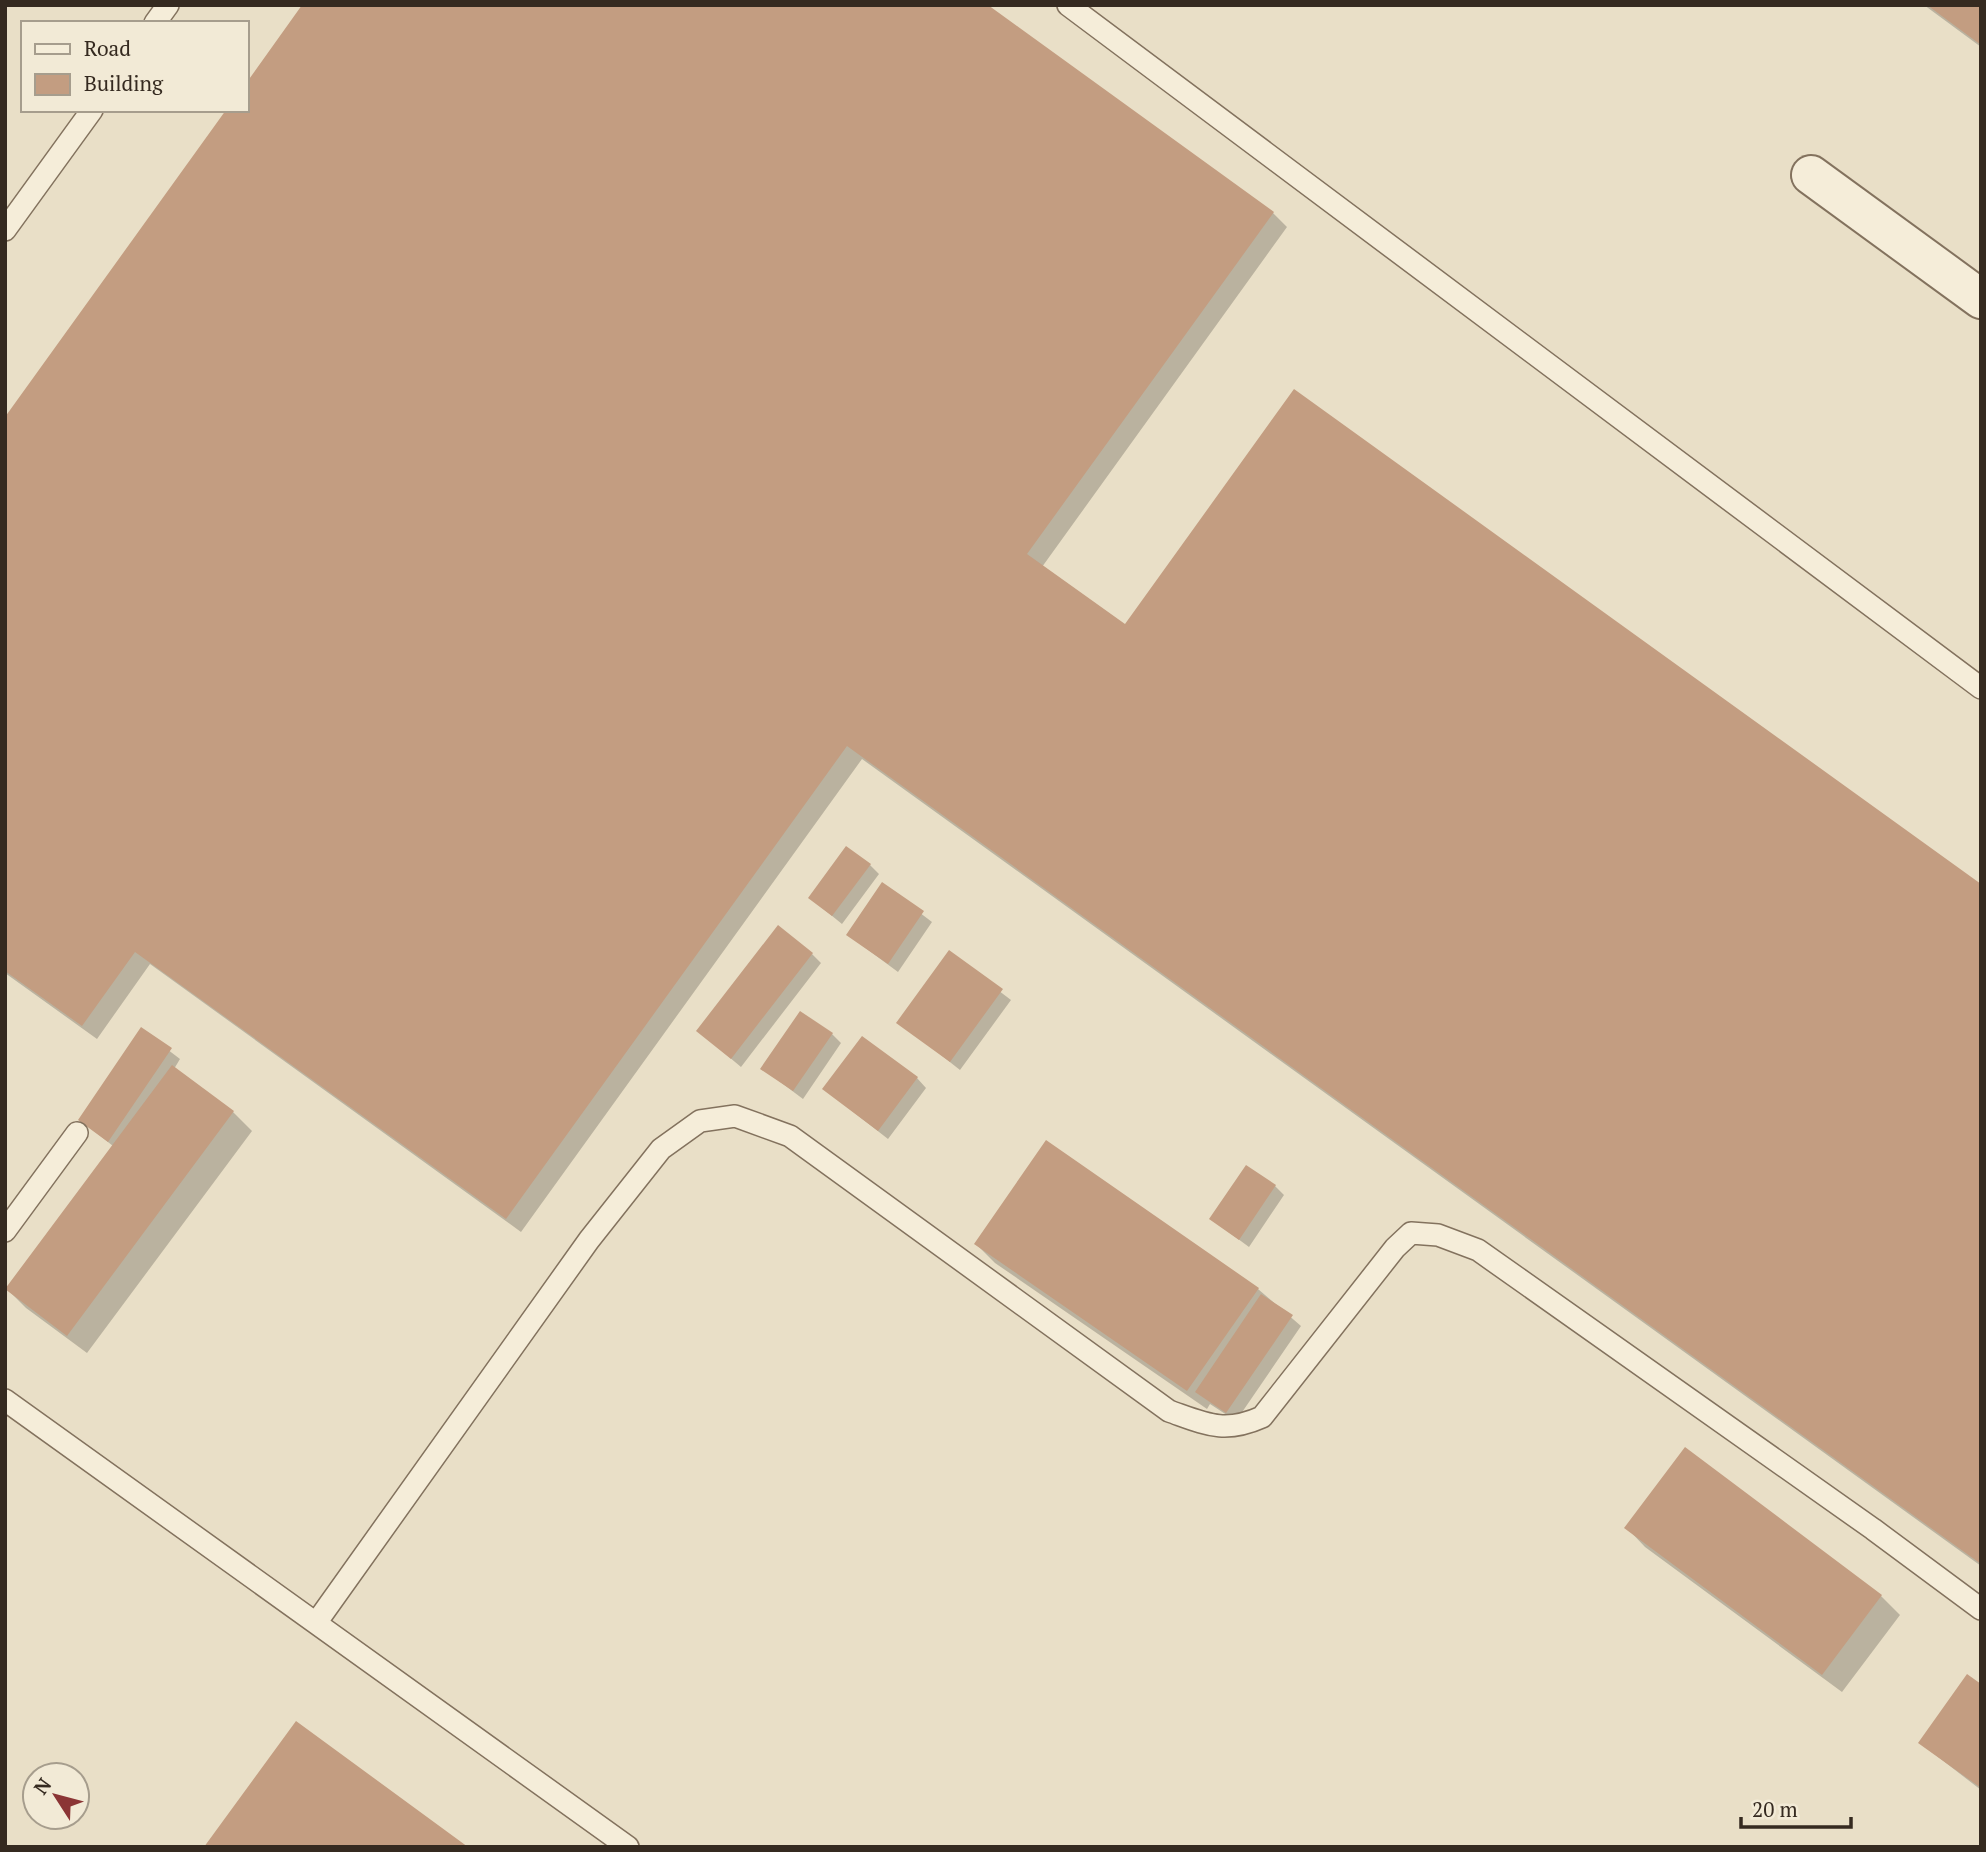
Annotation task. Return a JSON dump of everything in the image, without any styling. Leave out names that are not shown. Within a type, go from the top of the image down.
[{"type":"street","points":[[1811,175],[1981,299]]},
{"type":"lane","points":[[156,21],[168,5]]},
{"type":"lane","points":[[1068,5],[1981,688]]},
{"type":"lane","points":[[5,230],[91,112]]},
{"type":"lane","points":[[316,1623],[589,1240],[660,1149],[700,1121],[735,1116],[790,1136],[1169,1411],[1213,1427],[1240,1427],[1262,1417],[1395,1248],[1411,1233],[1438,1235],[1468,1246],[1478,1250],[1872,1528],[1981,1609]]},
{"type":"lane","points":[[5,1231],[77,1133]]},
{"type":"lane","points":[[5,1400],[628,1847]]},
{"type":"building","points":[[302,5],[988,5],[1274,212],[1027,554],[1125,624],[1294,389],[1981,884],[1981,1564],[847,746],[506,1219],[135,952],[82,1026],[5,971],[5,417],[225,112],[248,112],[248,81]]},
{"type":"building","points":[[1927,5],[1981,5],[1981,45]]},
{"type":"building","points":[[846,846],[871,864],[832,916],[808,898]]},
{"type":"building","points":[[882,882],[924,911],[888,964],[846,935]]},
{"type":"building","points":[[778,925],[813,953],[731,1059],[696,1031]]},
{"type":"building","points":[[949,950],[1003,989],[950,1062],[896,1023]]},
{"type":"building","points":[[800,1011],[833,1033],[793,1091],[760,1069]]},
{"type":"building","points":[[141,1027],[172,1048],[108,1142],[78,1120]]},
{"type":"building","points":[[862,1036],[918,1077],[878,1131],[822,1089]]},
{"type":"building","points":[[172,1065],[234,1111],[67,1336],[5,1289]]},
{"type":"building","points":[[1046,1140],[1259,1288],[1187,1391],[974,1244]]},
{"type":"building","points":[[1246,1165],[1276,1185],[1239,1240],[1209,1219]]},
{"type":"building","points":[[1261,1294],[1293,1315],[1226,1413],[1195,1392]]},
{"type":"building","points":[[1685,1447],[1882,1595],[1822,1675],[1624,1528]]},
{"type":"building","points":[[1967,1674],[1981,1684],[1981,1788],[1918,1743]]},
{"type":"building","points":[[296,1721],[468,1847],[204,1847]]}]
